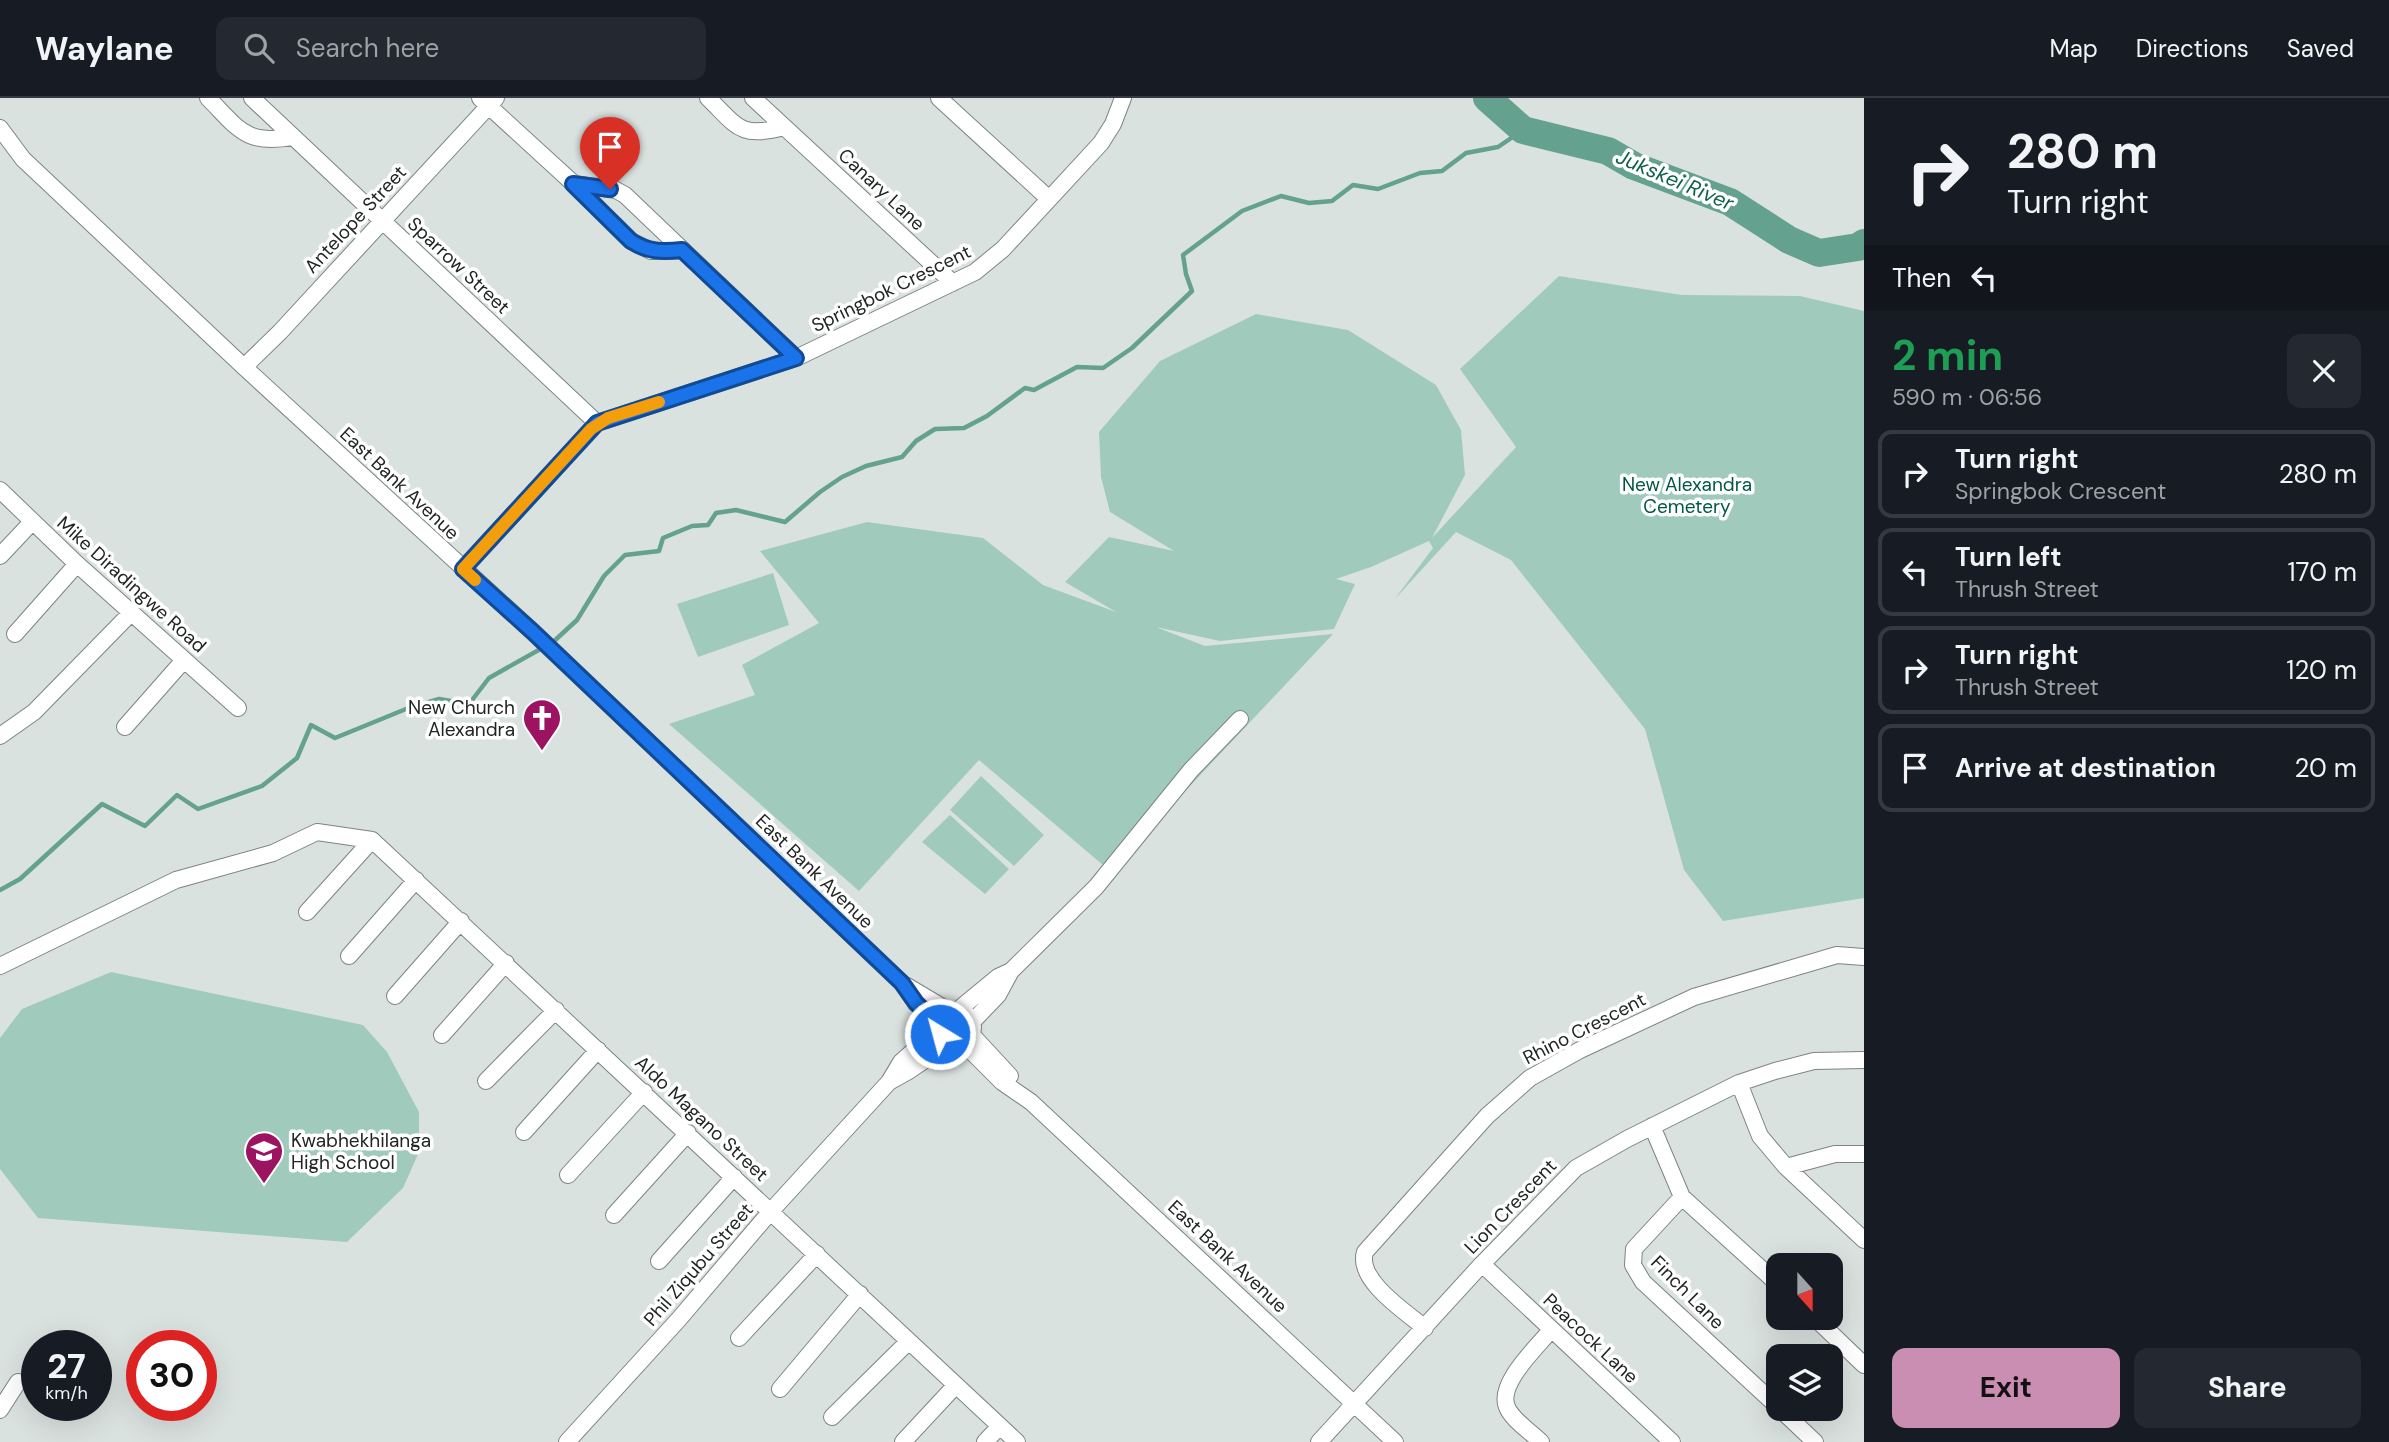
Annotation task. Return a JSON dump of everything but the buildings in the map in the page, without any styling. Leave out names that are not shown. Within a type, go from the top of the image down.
[{"type":"street","points":[[208,98],[236,126],[254,138],[269,141],[292,137]]},
{"type":"street","name":"Sparrow Street","points":[[252,98],[597,423]]},
{"type":"street","points":[[708,98],[743,129],[758,132],[783,127]]},
{"type":"street","name":"Canary Lane","points":[[753,98],[953,283]]},
{"type":"street","points":[[939,98],[1048,198]]},
{"type":"street","name":"Springbok Crescent","points":[[463,569],[597,423],[796,358],[953,283],[988,263],[1101,143],[1113,124],[1123,98]]},
{"type":"street","points":[[488,101],[631,241],[640,247],[662,252],[682,250]]},
{"type":"street","name":"Antelope Street","points":[[244,368],[382,222],[488,101]]},
{"type":"street","name":"East Bank Avenue","points":[[0,128],[23,159],[244,368],[533,632],[902,983],[916,1003],[939,1026],[940,1034],[964,1036],[1031,1102],[1395,1442]]},
{"type":"street","name":"East Bank Avenue","points":[[0,145],[23,159]]},
{"type":"street","points":[[573,184],[620,192],[796,358]]},
{"type":"street","name":"Mike Diradingwe Road","points":[[0,490],[77,564],[237,708]]},
{"type":"street","points":[[0,556],[32,522]]},
{"type":"street","points":[[15,634],[77,564]]},
{"type":"street","points":[[0,736],[34,712],[131,613]]},
{"type":"street","points":[[125,727],[184,660]]},
{"type":"street","points":[[1011,971],[1096,887],[1191,770],[1240,719]]},
{"type":"street","points":[[0,966],[176,880],[273,853],[317,832],[372,840]]},
{"type":"street","points":[[307,912],[372,840]]},
{"type":"street","name":"Aldo Magano Street","points":[[372,840],[461,920],[1017,1442]]},
{"type":"street","points":[[349,956],[416,880]]},
{"type":"street","points":[[395,996],[461,920]]},
{"type":"street","name":"Rhino Crescent","points":[[1425,1328],[1368,1277],[1363,1259],[1365,1252],[1470,1134],[1513,1091],[1561,1060],[1694,997],[1837,955],[1864,957]]},
{"type":"street","points":[[442,1035],[506,962]]},
{"type":"street","name":"Phil Ziqubu Street","points":[[567,1442],[889,1082],[901,1062],[939,1026],[941,1019],[998,977],[1011,971]]},
{"type":"street","name":"Phil Ziqubu Street","points":[[889,1082],[964,1036],[998,995],[1011,971]]},
{"type":"street","name":"East Bank Avenue","points":[[902,983],[953,1011],[964,1012],[964,1036]]},
{"type":"street","points":[[486,1081],[556,1010]]},
{"type":"street","points":[[524,1132],[598,1049]]},
{"type":"street","name":"Lion Crescent","points":[[1320,1442],[1482,1264],[1576,1168],[1739,1083],[1814,1061],[1864,1060]]},
{"type":"street","points":[[1739,1083],[1760,1136],[1786,1167],[1864,1240]]},
{"type":"street","points":[[568,1175],[644,1092]]},
{"type":"street","points":[[1652,1126],[1682,1197],[1766,1273]]},
{"type":"street","points":[[614,1215],[688,1133]]},
{"type":"street","points":[[1786,1167],[1823,1156],[1864,1154]]},
{"type":"street","points":[[659,1261],[734,1177]]},
{"type":"street","name":"Finch Lane","points":[[1682,1197],[1634,1249],[1633,1265],[1643,1282],[1766,1396]]},
{"type":"street","points":[[739,1338],[817,1254]]},
{"type":"street","name":"Peacock Lane","points":[[1482,1264],[1672,1442]]},
{"type":"street","points":[[780,1389],[860,1294]]},
{"type":"street","points":[[1541,1442],[1507,1409],[1504,1398],[1510,1380],[1551,1330]]},
{"type":"street","points":[[1828,1330],[1864,1365]]},
{"type":"street","points":[[832,1417],[909,1340]]},
{"type":"street","points":[[0,1410],[18,1382]]},
{"type":"street","points":[[903,1442],[956,1385]]},
{"type":"street","name":"Finch Lane","points":[[1793,1421],[1815,1442]]},
{"type":"street","points":[[985,1442],[1000,1426]]},
{"type":"green space","name":"New Alexandra Cemetery","points":[[1559,276],[1682,295],[1800,296],[1864,311],[1864,898],[1723,921],[1684,870],[1645,729],[1511,560],[1456,532],[1394,600],[1433,548],[1429,541],[1371,567],[1336,579],[1355,584],[1334,629],[1220,641],[1156,627],[1205,646],[1333,634],[1110,871],[979,760],[859,891],[669,724],[755,695],[742,665],[819,623],[760,551],[867,522],[983,538],[1043,585],[1116,612],[1065,582],[1109,537],[1174,551],[1110,512],[1101,477],[1099,432],[1160,361],[1256,314],[1348,330],[1436,385],[1461,430],[1465,475],[1432,538],[1516,447],[1460,369]]},
{"type":"green space","points":[[773,573],[789,625],[698,657],[677,604]]},
{"type":"green space","points":[[981,776],[1044,835],[1014,866],[950,810]]},
{"type":"green space","points":[[950,815],[1009,869],[985,894],[922,842]]},
{"type":"green space","points":[[111,972],[363,1025],[387,1052],[419,1112],[419,1152],[403,1188],[347,1242],[38,1218],[0,1169],[0,1038],[22,1009]]},
{"type":"waterway","name":"Jukskei River","points":[[1487,98],[1523,130],[1608,151],[1634,166],[1730,202],[1789,240],[1819,253],[1858,247],[1864,243]]},
{"type":"waterway","points":[[552,643],[577,620],[604,576],[625,555],[659,551],[663,538],[692,526],[708,525],[716,513],[736,510],[785,522],[842,477],[866,466],[902,457],[916,441],[935,429],[964,428],[987,416],[1025,388],[1034,390],[1077,367],[1103,368],[1132,348],[1192,291],[1183,255],[1242,211],[1281,196],[1309,203],[1332,201],[1353,185],[1378,189],[1420,173],[1442,171],[1466,153],[1498,147],[1523,130]]},
{"type":"waterway","points":[[0,890],[20,879],[102,804],[145,826],[177,795],[198,809],[262,786],[297,758],[311,725],[335,738],[406,709],[439,699],[469,704],[489,678],[544,647]]},
{"type":"slow traffic","points":[[475,580],[463,569],[597,423],[659,402]]},
{"type":"place","name":"New Church Alexandra","points":[[542,752]]},
{"type":"place","name":"Kwabhekhilanga High School","points":[[264,1185]]},
{"type":"route","points":[[610,189],[573,184],[640,247],[662,252],[682,250],[796,358],[597,423],[463,569],[533,632],[902,983],[916,1003],[939,1025],[940,1034]]}]
